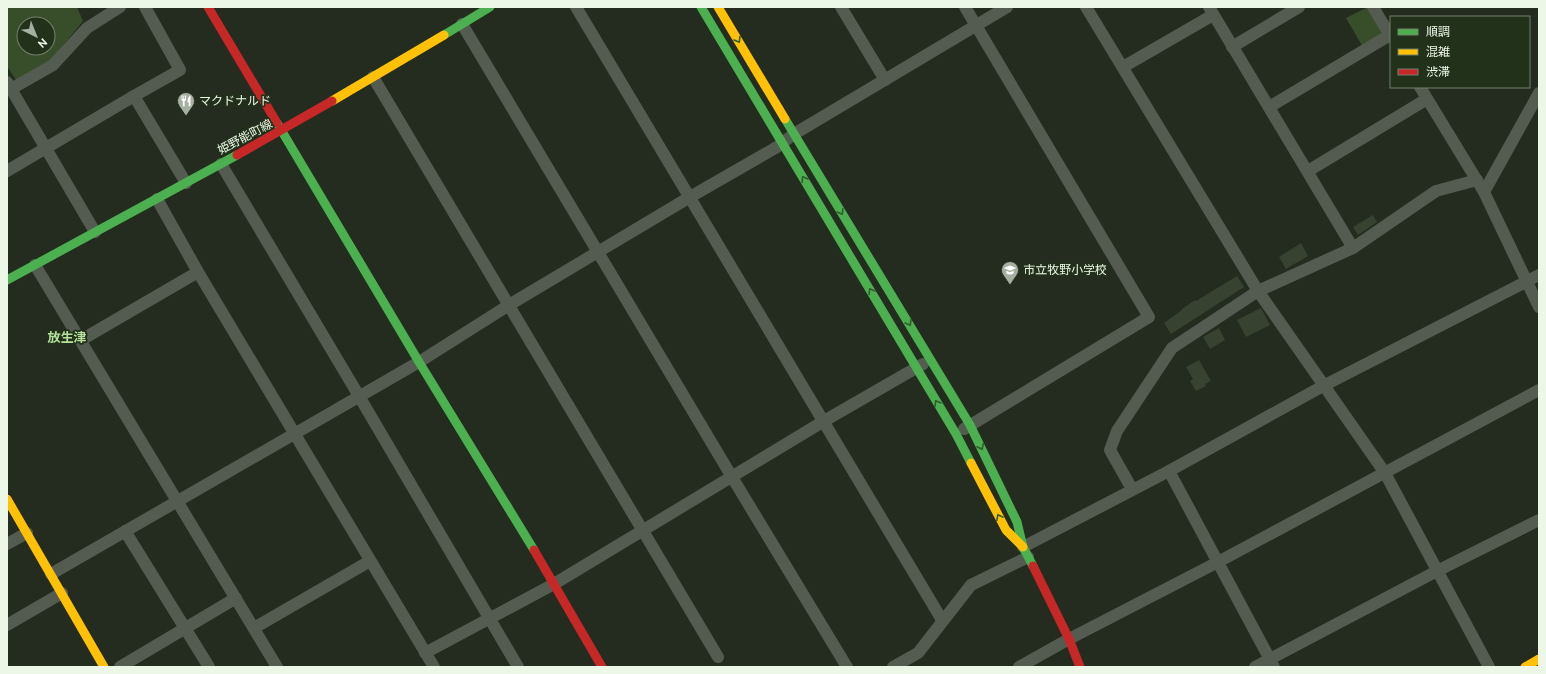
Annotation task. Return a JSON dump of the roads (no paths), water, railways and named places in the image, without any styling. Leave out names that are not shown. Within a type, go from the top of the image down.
[{"type":"street","points":[[95,232],[9,86],[53,66],[87,28],[120,7]]},
{"type":"street","points":[[7,171],[180,70],[145,7]]},
{"type":"street","points":[[208,7],[419,362],[554,584],[602,667]]},
{"type":"street","name":"姫野能町線","points":[[7,280],[282,132],[490,7]]},
{"type":"street","points":[[576,7],[942,620]]},
{"type":"street","points":[[701,7],[956,434],[1006,530],[1026,552]]},
{"type":"street","points":[[718,7],[970,425],[1017,522],[1026,552],[1069,639],[1080,667]]},
{"type":"street","points":[[841,7],[884,80]]},
{"type":"street","points":[[956,434],[1149,317],[965,7]]},
{"type":"street","points":[[51,574],[419,362],[509,305],[783,143],[794,134],[1007,7]]},
{"type":"street","points":[[1086,7],[1258,291],[1385,473],[1489,667]]},
{"type":"street","points":[[1232,47],[1299,7]]},
{"type":"street","points":[[1373,7],[1390,34]]},
{"type":"street","points":[[1123,67],[1211,11],[1353,248]]},
{"type":"street","points":[[462,24],[847,667]]},
{"type":"street","points":[[1269,107],[1390,37]]},
{"type":"street","points":[[373,77],[718,657]]},
{"type":"street","points":[[1421,88],[1484,192],[1539,307]]},
{"type":"street","points":[[1484,192],[1539,93]]},
{"type":"street","points":[[134,96],[186,183]]},
{"type":"street","points":[[1308,171],[1427,99]]},
{"type":"street","points":[[221,164],[360,396],[518,667]]},
{"type":"street","points":[[1132,490],[1110,450],[1117,431],[1172,348],[1258,291],[1353,248],[1436,191],[1477,180]]},
{"type":"street","points":[[157,199],[198,272],[434,667]]},
{"type":"street","points":[[35,265],[277,667]]},
{"type":"street","points":[[81,340],[198,272]]},
{"type":"street","points":[[893,667],[918,653],[970,585],[1132,490],[1323,386],[1539,276]]},
{"type":"street","points":[[425,653],[554,584],[824,421],[931,360]]},
{"type":"street","points":[[1019,667],[1069,639],[1218,562],[1539,390]]},
{"type":"street","points":[[1169,471],[1272,663]]},
{"type":"street","points":[[7,499],[104,667]]},
{"type":"street","points":[[1255,667],[1272,663],[1437,571],[1539,520]]},
{"type":"street","points":[[125,531],[209,667]]},
{"type":"street","points":[[7,544],[27,533]]},
{"type":"street","points":[[254,628],[370,561]]},
{"type":"street","points":[[7,625],[62,593]]},
{"type":"street","points":[[120,667],[236,598]]},
{"type":"street","points":[[1525,667],[1539,659]]},
{"type":"place","name":"マクドナルド","points":[[186,116]]},
{"type":"place","name":"市立牧野小学校","points":[[1010,285]]},
{"type":"district","name":"放生津","points":[[67,337]]}]
